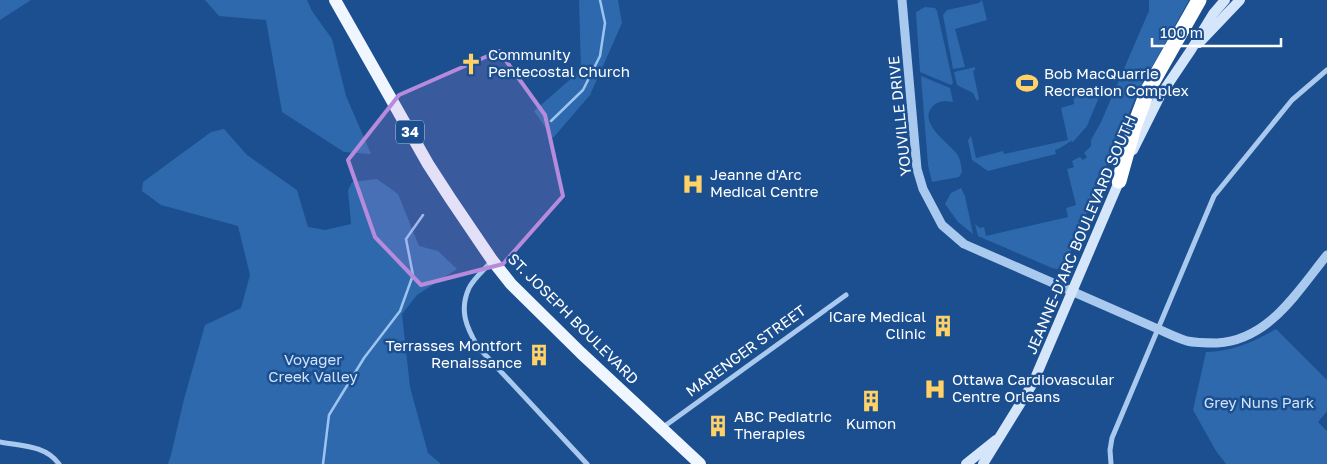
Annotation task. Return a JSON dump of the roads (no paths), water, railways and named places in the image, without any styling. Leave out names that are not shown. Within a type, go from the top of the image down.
[{"type":"highway","points":[[1119,181],[1134,127],[1148,90],[1199,0]]},
{"type":"main road","name":"ST. JOSEPH BOULEVARD","points":[[335,0],[428,164],[492,260],[511,284],[581,353],[700,464]]},
{"type":"main road","name":"JEANNE-D'ARC BOULEVARD SOUTH","points":[[983,464],[1033,383],[1119,181],[1160,96],[1213,14],[1225,0]]},
{"type":"main road","name":"JEANNE-D'ARC BOULEVARD SOUTH","points":[[1191,50],[1240,0]]},
{"type":"main road","name":"JEANNE-D'ARC BOULEVARD SOUTH","points":[[966,464],[1002,435]]},
{"type":"street","name":"YOUVILLE DRIVE","points":[[902,0],[917,169],[923,189],[937,218],[942,225],[964,244],[1187,341],[1208,343],[1228,342],[1247,336],[1266,326],[1279,314],[1327,255]]},
{"type":"street","points":[[1111,464],[1110,450],[1112,438],[1214,196],[1292,100],[1327,70]]},
{"type":"street","points":[[492,260],[469,288],[464,309],[467,328],[478,347],[587,464]]},
{"type":"street","name":"MARENGER STREET","points":[[662,428],[846,295]]},
{"type":"street","points":[[0,442],[48,452],[59,464]]},
{"type":"waterway","points":[[551,121],[583,90],[600,56],[605,23],[600,0]]},
{"type":"waterway","points":[[323,464],[329,415],[364,358],[400,311],[413,275],[406,239],[423,215]]},
{"type":"place","name":"Community Pentecostal Church","points":[[471,64]]},
{"type":"place","name":"Bob MacQuarrie Recreation Complex","points":[[1027,83]]},
{"type":"place","name":"Jeanne d'Arc Medical Centre","points":[[693,184]]},
{"type":"place","name":"iCare Medical Clinic","points":[[943,326]]},
{"type":"place","name":"Terrasses Montfort Renaissance","points":[[539,355]]},
{"type":"place","name":"Ottawa Cardiovascular Centre Orleans","points":[[935,389]]},
{"type":"place","name":"Kumon","points":[[871,401]]},
{"type":"place","name":"ABC Pediatric Therapies","points":[[718,426]]},
{"type":"park label","name":"Voyager Creek Valley","points":[[313,368]]},
{"type":"park label","name":"Grey Nuns Park","points":[[1259,403]]}]
